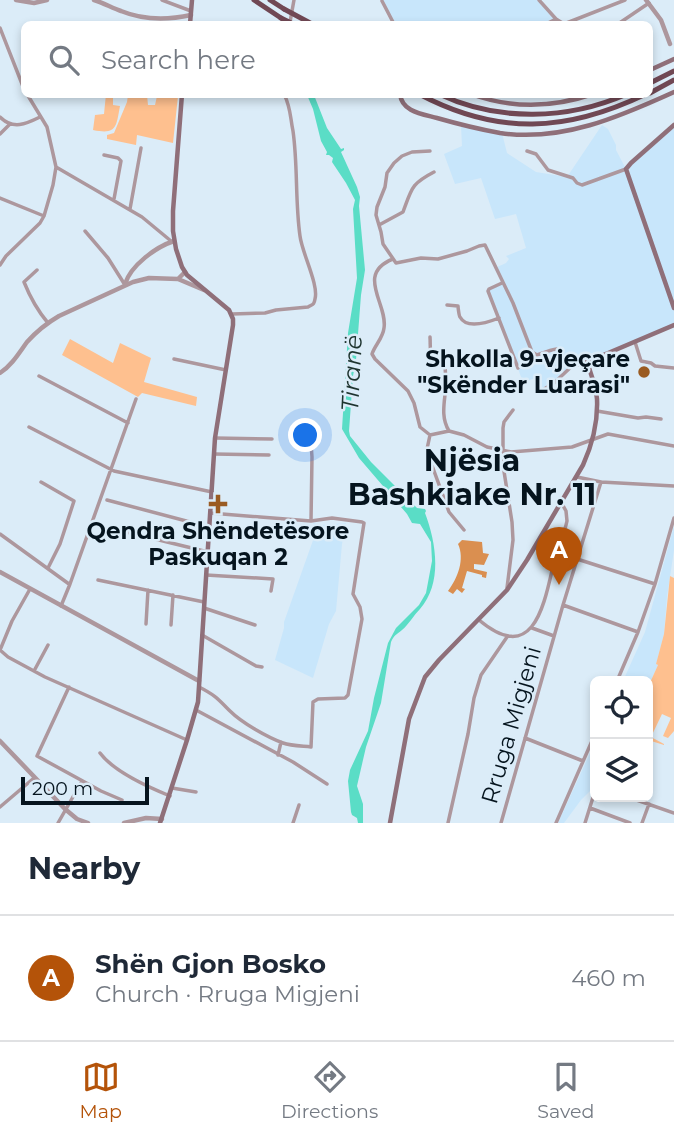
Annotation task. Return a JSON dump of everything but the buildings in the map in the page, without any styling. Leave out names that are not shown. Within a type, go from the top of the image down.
[{"type":"highway","points":[[254,0],[286,21]]},
{"type":"highway","points":[[270,0],[306,21]]},
{"type":"highway","points":[[653,81],[674,71]]},
{"type":"highway","points":[[653,91],[674,80]]},
{"type":"highway","points":[[427,98],[474,117],[530,124],[590,117],[639,98]]},
{"type":"highway","points":[[448,98],[496,112],[532,115],[579,110],[617,98]]},
{"type":"main road","points":[[190,21],[192,0]]},
{"type":"main road","points":[[653,68],[674,58]]},
{"type":"main road","points":[[401,98],[405,107],[469,127],[502,133],[537,134],[565,131],[601,122],[674,92]]},
{"type":"main road","points":[[161,821],[196,710],[215,438],[233,325],[232,314],[185,272],[173,241],[182,98]]},
{"type":"main road","points":[[483,98],[523,106],[546,105],[574,98]]},
{"type":"main road","points":[[674,125],[626,169],[674,308]]},
{"type":"main road","points":[[390,823],[408,719],[431,668],[507,590],[577,477],[589,452],[596,411],[595,390],[587,362],[674,325]]},
{"type":"street","points":[[16,0],[47,0]]},
{"type":"street","points":[[94,0],[119,11],[146,18],[162,19],[191,13]]},
{"type":"street","points":[[162,0],[191,13]]},
{"type":"street","points":[[292,21],[294,0]]},
{"type":"street","points":[[539,0],[556,19],[552,21]]},
{"type":"street","points":[[573,21],[625,0]]},
{"type":"street","points":[[382,1],[392,21]]},
{"type":"street","points":[[622,21],[648,1],[661,20],[670,44]]},
{"type":"street","points":[[0,29],[21,82]]},
{"type":"street","points":[[0,265],[40,223],[53,185],[56,167],[47,127],[29,98]]},
{"type":"street","points":[[232,314],[308,307],[313,305],[316,297],[300,240],[295,145],[290,105],[286,98]]},
{"type":"street","points":[[494,98],[495,102]]},
{"type":"street","points":[[0,117],[10,124],[26,124],[40,117]]},
{"type":"street","points":[[0,134],[10,124]]},
{"type":"street","points":[[130,209],[141,148]]},
{"type":"street","points":[[430,151],[412,152],[402,156],[387,173],[386,187],[376,215],[383,244],[393,260],[396,263],[421,258],[438,259],[485,246],[513,303],[532,352],[537,355],[560,349],[571,367]]},
{"type":"street","points":[[527,151],[536,154],[548,170],[573,178],[582,185],[626,169]]},
{"type":"street","points":[[104,155],[121,161],[113,200]]},
{"type":"street","points":[[56,167],[130,209],[173,241],[149,255],[130,274],[125,285]]},
{"type":"street","points":[[379,225],[403,212],[415,183],[434,172]]},
{"type":"street","points":[[0,198],[44,216]]},
{"type":"street","points":[[85,231],[108,258],[125,285]]},
{"type":"street","points":[[393,260],[383,263],[374,287],[384,328],[372,354],[408,391],[420,427],[430,435]]},
{"type":"street","points":[[37,270],[24,282],[38,311],[48,323]]},
{"type":"street","points":[[178,279],[185,272]]},
{"type":"street","points":[[0,373],[48,323],[125,285],[149,278],[178,279],[204,290]]},
{"type":"street","points":[[503,283],[488,291],[518,368]]},
{"type":"street","points":[[447,305],[458,306],[462,320],[470,323],[485,323],[499,318]]},
{"type":"street","points":[[430,337],[431,356],[434,361],[445,362],[443,414],[449,431]]},
{"type":"street","points":[[635,342],[641,361],[674,368]]},
{"type":"street","points":[[174,359],[226,370]]},
{"type":"street","points":[[541,391],[571,367],[587,362]]},
{"type":"street","points":[[39,376],[128,423]]},
{"type":"street","points":[[61,606],[136,399]]},
{"type":"street","points":[[507,590],[513,540],[503,465],[504,422],[513,410]]},
{"type":"street","points":[[596,411],[660,419]]},
{"type":"street","points":[[29,427],[110,470],[212,492]]},
{"type":"street","points":[[430,435],[449,431],[464,435],[487,447],[511,452],[579,445],[608,434],[674,446]]},
{"type":"street","points":[[430,435],[427,449],[430,460],[449,512],[464,530]]},
{"type":"street","points":[[215,438],[272,439]]},
{"type":"street","points":[[311,443],[311,521]]},
{"type":"street","points":[[214,454],[269,455]]},
{"type":"street","points":[[577,477],[601,482],[674,486]]},
{"type":"street","points":[[41,482],[74,501],[60,544],[48,568]]},
{"type":"street","name":"Rruga Migjeni","points":[[501,823],[601,482]]},
{"type":"street","points":[[107,500],[209,527]]},
{"type":"street","points":[[479,620],[491,630],[507,637],[522,634],[532,628],[567,521],[561,502]]},
{"type":"street","points":[[0,572],[199,683],[240,719],[281,742],[311,747],[313,702],[318,699],[345,698],[348,695],[362,619],[360,607],[353,594],[364,523],[332,518],[311,521],[210,513]]},
{"type":"street","points":[[619,676],[655,584],[674,517]]},
{"type":"street","points":[[110,528],[208,552]]},
{"type":"street","points":[[0,534],[70,584]]},
{"type":"street","points":[[577,559],[655,584]]},
{"type":"street","points":[[206,575],[273,579],[271,592]]},
{"type":"street","points":[[98,580],[173,595],[255,625]]},
{"type":"street","points":[[30,589],[0,650],[34,671],[187,740]]},
{"type":"street","points":[[146,624],[148,590]]},
{"type":"street","points":[[171,625],[173,595]]},
{"type":"street","points":[[563,605],[638,632]]},
{"type":"street","name":"Rruga Migjeni","points":[[532,628],[554,636]]},
{"type":"street","points":[[202,635],[262,667]]},
{"type":"street","points":[[448,823],[481,675],[507,637]]},
{"type":"street","points":[[34,671],[48,645]]},
{"type":"street","points":[[69,687],[37,756],[122,800]]},
{"type":"street","points":[[196,710],[293,762],[327,784]]},
{"type":"street","points":[[525,738],[583,761]]},
{"type":"street","points":[[556,823],[593,739]]},
{"type":"street","points":[[0,741],[65,809],[77,819],[88,823]]},
{"type":"street","points":[[278,755],[281,742]]},
{"type":"street","points":[[100,753],[108,763],[170,796]]},
{"type":"street","points":[[0,807],[34,778]]},
{"type":"street","points":[[58,823],[82,781]]},
{"type":"street","points":[[172,788],[196,792]]},
{"type":"street","points":[[585,823],[592,802]]},
{"type":"street","points":[[643,802],[674,813]]},
{"type":"street","points":[[642,823],[649,804]]},
{"type":"street","points":[[293,823],[299,805]]},
{"type":"street","points":[[590,808],[630,823]]},
{"type":"street","points":[[124,823],[146,818],[161,821]]},
{"type":"shaded area","points":[[382,0],[539,0],[556,19],[552,21],[392,21]]},
{"type":"shaded area","points":[[106,98],[113,98],[113,105],[120,106],[114,128],[107,131],[93,130],[95,115],[104,114]]},
{"type":"shaded area","points":[[128,98],[147,98],[148,105],[155,105],[157,98],[178,98],[173,143],[137,135],[136,145],[107,139],[107,135],[114,133]]},
{"type":"shaded area","points":[[602,125],[608,129],[626,169],[674,128],[674,325],[571,367],[541,391],[536,378],[523,382],[488,291],[503,283],[495,268],[506,263],[509,259],[506,256],[526,248],[516,214],[495,219],[481,178],[455,184],[444,154],[462,146],[461,126],[502,133],[507,153],[536,172],[567,177]]},
{"type":"shaded area","points":[[70,339],[113,363],[120,343],[151,358],[144,382],[197,397],[196,406],[142,393],[138,397],[62,355]]},
{"type":"shaded area","points":[[313,523],[346,523],[336,611],[329,624],[313,678],[275,660],[284,622],[317,529]]},
{"type":"shaded area","points":[[674,526],[674,550],[664,634],[656,664],[658,665],[653,676],[625,676],[645,632]]},
{"type":"shaded area","points":[[462,540],[482,542],[483,553],[489,554],[484,565],[474,564],[474,569],[487,572],[486,578],[467,571],[462,588],[465,589],[462,593],[457,589],[453,594],[448,591],[459,568],[461,556],[458,544]]},
{"type":"shaded area","points":[[670,576],[674,578],[674,731],[668,738],[663,736],[671,718],[662,714],[653,733],[653,676],[664,634]]},
{"type":"shaded area","points":[[590,753],[590,791],[564,823],[558,823]]},
{"type":"water","name":"Tiranë","points":[[308,98],[315,98],[327,128],[341,149],[344,148],[341,152],[360,197],[365,270],[353,376],[350,436],[371,462],[417,508],[425,509],[435,562],[435,575],[427,599],[391,642],[381,703],[366,747],[357,786],[363,804],[363,823],[358,823],[351,812],[348,781],[350,770],[368,731],[388,643],[396,628],[419,605],[426,593],[432,561],[431,542],[420,524],[412,523],[359,458],[342,429],[348,333],[357,278],[353,209],[355,200],[332,162],[333,158],[326,155]]},
{"type":"place","name":"Shkolla 9-vjeçare \"Skënder Luarasi\"","points":[[644,372]]},
{"type":"place","name":"Qendra Shëndetësore Paskuqan 2","points":[[218,504]]},
{"type":"place","name":"Shën Gjon Bosko","points":[[559,585]]},
{"type":"district","name":"Njësia Bashkiake Nr. 11","points":[[472,478]]}]
